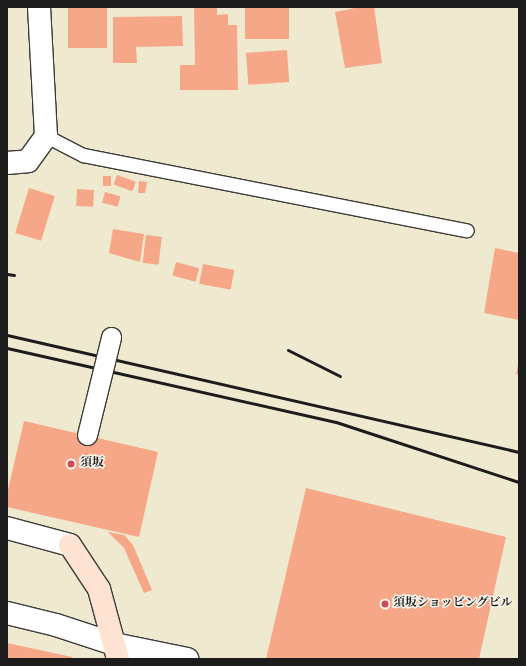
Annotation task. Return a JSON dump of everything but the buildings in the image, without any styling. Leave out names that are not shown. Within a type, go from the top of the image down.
[{"type":"main road","points":[[70,545],[99,589],[116,652]]},
{"type":"street","points":[[7,163],[28,161],[46,136],[39,7]]},
{"type":"street","points":[[87,435],[112,337]]},
{"type":"street","points":[[7,528],[70,545]]},
{"type":"street","points":[[7,613],[56,625],[116,652],[187,659]]},
{"type":"lane","points":[[46,136],[83,155],[467,230]]},
{"type":"railway","points":[[7,274],[14,275]]},
{"type":"railway","points":[[7,335],[519,452]]},
{"type":"railway","points":[[7,348],[336,422],[519,482]]},
{"type":"railway","points":[[288,350],[340,376]]},
{"type":"place","name":"須坂","points":[[71,464]]},
{"type":"place","name":"須坂ショッピングビル","points":[[385,604]]}]
